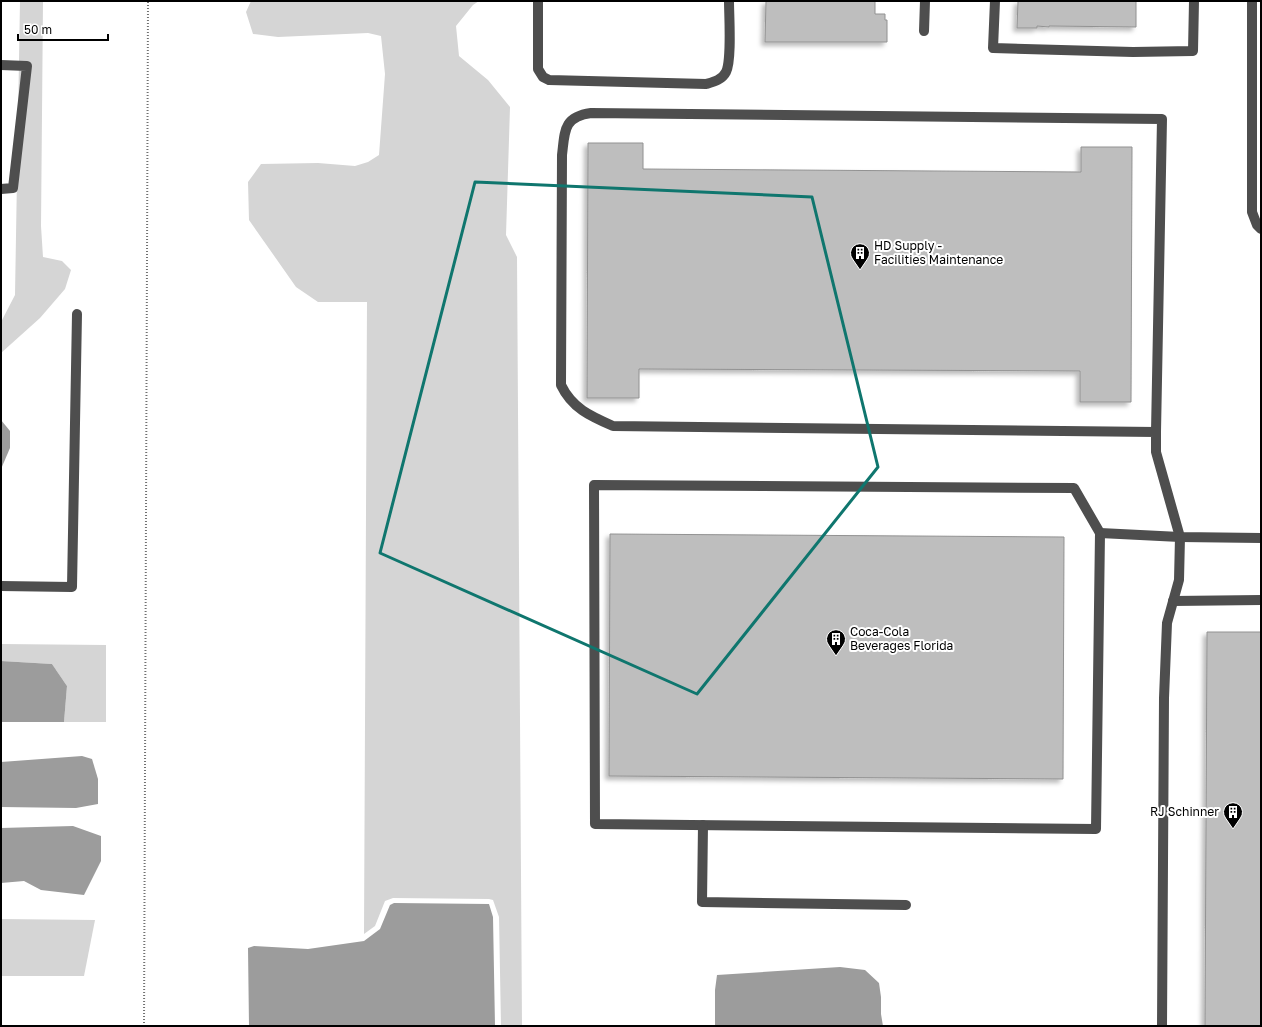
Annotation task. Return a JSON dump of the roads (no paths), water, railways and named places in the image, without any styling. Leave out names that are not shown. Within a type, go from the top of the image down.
[{"type":"street","points":[[538,1],[538,69],[543,77],[549,80],[706,84],[716,82],[726,72],[729,59],[729,1]]},
{"type":"street","points":[[924,31],[925,1]]},
{"type":"street","points":[[995,1],[993,48],[1133,52],[1193,51],[1194,1]]},
{"type":"street","points":[[1252,1],[1252,212],[1257,225],[1261,229]]},
{"type":"street","points":[[1,65],[27,66],[13,188],[1,189]]},
{"type":"street","points":[[1156,432],[613,426],[587,414],[572,403],[561,385],[562,155],[565,131],[569,123],[574,117],[591,113],[1162,119],[1156,452],[1177,537],[1179,580],[1167,623],[1164,698],[1162,1026]]},
{"type":"street","points":[[1,586],[72,587],[77,314]]},
{"type":"street","points":[[594,485],[1074,488],[1100,533],[1096,829],[595,824],[594,485]]},
{"type":"street","points":[[1100,533],[1177,537],[1261,538]]},
{"type":"street","points":[[1172,601],[1261,600]]},
{"type":"street","points":[[703,825],[702,902],[906,905]]},
{"type":"place","name":"HD Supply - Facilities Maintenance","points":[[860,270]]},
{"type":"place","name":"Coca-Cola Beverages Florida","points":[[836,656]]},
{"type":"place","name":"RJ Schinner","points":[[1233,829]]}]
